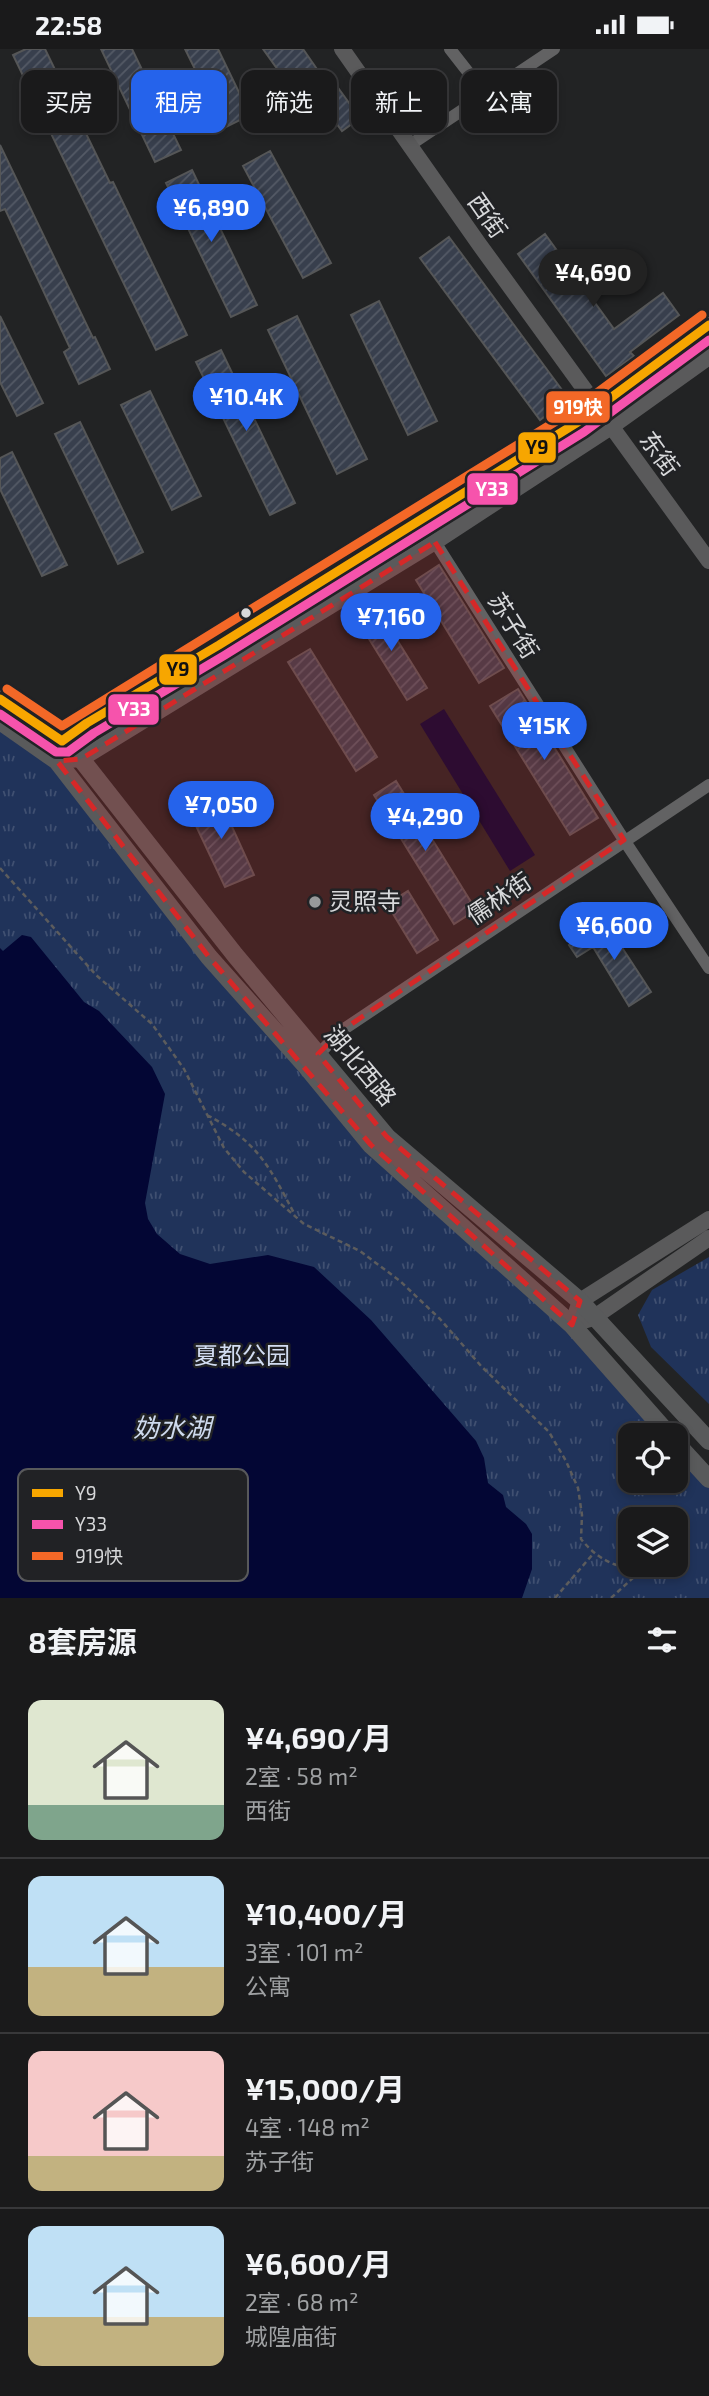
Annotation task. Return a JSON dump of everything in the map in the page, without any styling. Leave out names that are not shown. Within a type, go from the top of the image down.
[{"type":"main road","name":"湖北西路","points":[[0,699],[62,740],[81,759],[235,955],[371,1145],[572,1325],[658,1423]]},
{"type":"main road","name":"湖北西路","points":[[0,721],[57,761],[209,957],[387,1137],[580,1301],[709,1441]]},
{"type":"main road","points":[[688,1456],[709,1479]]},
{"type":"street","name":"西街","points":[[342,49],[597,408]]},
{"type":"street","points":[[450,49],[466,70]]},
{"type":"street","points":[[522,70],[554,49]]},
{"type":"street","points":[[410,145],[461,111]]},
{"type":"street","points":[[709,325],[597,408],[219,645],[87,723],[62,740],[57,761],[81,759],[435,542],[611,427],[709,357]]},
{"type":"street","name":"东街","points":[[597,408],[709,561]]},
{"type":"street","name":"苏子街","points":[[435,542],[624,840],[709,968]]},
{"type":"street","name":"儒林街","points":[[312,1060],[341,1031],[709,785]]},
{"type":"street","points":[[572,1325],[580,1301],[709,1219]]},
{"type":"street","points":[[572,1325],[593,1318],[709,1238]]},
{"type":"path","points":[[0,868],[96,975],[152,1024],[184,1069],[224,1148],[244,1172],[304,1224],[360,1251],[400,1281],[549,1432],[578,1488],[582,1515],[581,1539],[593,1554],[618,1566]]},
{"type":"path","points":[[206,1115],[244,1138],[268,1163],[297,1218]]},
{"type":"path","points":[[555,1598],[593,1554]]},
{"type":"path","points":[[611,1598],[634,1577]]},
{"type":"highlighted area","points":[[435,542],[624,840],[341,1031],[318,1054],[387,1137],[580,1301],[572,1325],[371,1145],[209,957],[57,761],[81,759]]},
{"type":"green space","name":"夏都公园","points":[[0,725],[57,761],[371,1145],[572,1325],[658,1423],[618,1423],[618,1493],[688,1493],[688,1456],[709,1479],[709,1598],[0,1598]]},
{"type":"green space","points":[[709,1257],[709,1404],[651,1347],[638,1315],[652,1290]]},
{"type":"water","points":[[444,709],[535,855],[510,871],[420,724]]},
{"type":"water","name":"妫水湖","points":[[22,935],[31,937],[84,1002],[99,1011],[152,1067],[165,1094],[145,1203],[148,1219],[157,1234],[180,1254],[210,1264],[268,1255],[314,1267],[371,1320],[476,1441],[484,1458],[488,1483],[503,1495],[506,1507],[526,1524],[532,1534],[532,1569],[522,1598],[0,1598],[0,948],[3,951]]},
{"type":"building","points":[[26,49],[45,49],[55,70],[21,72],[13,55]]},
{"type":"building","points":[[101,49],[132,49],[142,70],[131,70],[131,112],[117,82],[117,70],[111,70]]},
{"type":"building","points":[[185,49],[218,49],[241,96],[241,120],[227,126],[227,70],[195,70]]},
{"type":"building","points":[[263,49],[303,49],[318,70],[278,70]]},
{"type":"building","points":[[337,86],[351,106],[351,124],[342,131],[337,124]]},
{"type":"building","points":[[51,133],[86,133],[110,183],[113,182],[187,335],[156,350]]},
{"type":"building","points":[[141,133],[173,133],[181,150],[155,162]]},
{"type":"building","points":[[0,145],[110,369],[79,384],[64,352],[70,348],[5,209],[0,211]]},
{"type":"building","points":[[270,151],[331,263],[303,278],[243,166]]},
{"type":"building","points":[[192,170],[257,305],[231,317],[166,183]]},
{"type":"building","points":[[545,234],[614,329],[663,293],[679,315],[630,352],[634,356],[606,376],[518,254]]},
{"type":"building","points":[[449,237],[568,398],[540,420],[420,258]]},
{"type":"building","points":[[379,301],[437,421],[408,435],[351,315]]},
{"type":"building","points":[[0,316],[43,403],[17,416],[0,382]]},
{"type":"building","points":[[297,316],[367,459],[337,474],[268,330]]},
{"type":"building","points":[[221,350],[295,503],[270,515],[196,362]]},
{"type":"building","points":[[150,391],[201,496],[172,510],[121,405]]},
{"type":"building","points":[[80,422],[143,552],[118,564],[55,434]]},
{"type":"building","points":[[12,452],[67,565],[42,576],[0,489],[0,458]]},
{"type":"building","points":[[439,565],[504,668],[479,683],[416,580]]},
{"type":"building","points":[[376,606],[427,688],[407,700],[356,618]]},
{"type":"building","points":[[310,649],[377,757],[356,771],[288,662]]},
{"type":"building","points":[[518,689],[598,818],[570,835],[490,706]]},
{"type":"building","points":[[396,781],[476,910],[454,924],[374,795]]},
{"type":"building","points":[[218,796],[254,875],[225,887],[188,809]]},
{"type":"building","points":[[408,891],[438,940],[417,953],[387,904]]},
{"type":"building","points":[[606,923],[651,992],[629,1006],[593,947],[577,957],[569,945]]},
{"type":"transit line","name":"919快","points":[[7,689],[62,726],[571,412],[702,315]]},
{"type":"transit line","name":"Y9","points":[[0,699],[62,741],[87,723],[219,645],[578,422],[709,325]]},
{"type":"transit line","name":"Y33","points":[[0,714],[56,752],[68,752],[94,733],[225,655],[584,432],[709,340]]},
{"type":"place","name":"灵照寺","points":[[315,902]]}]
